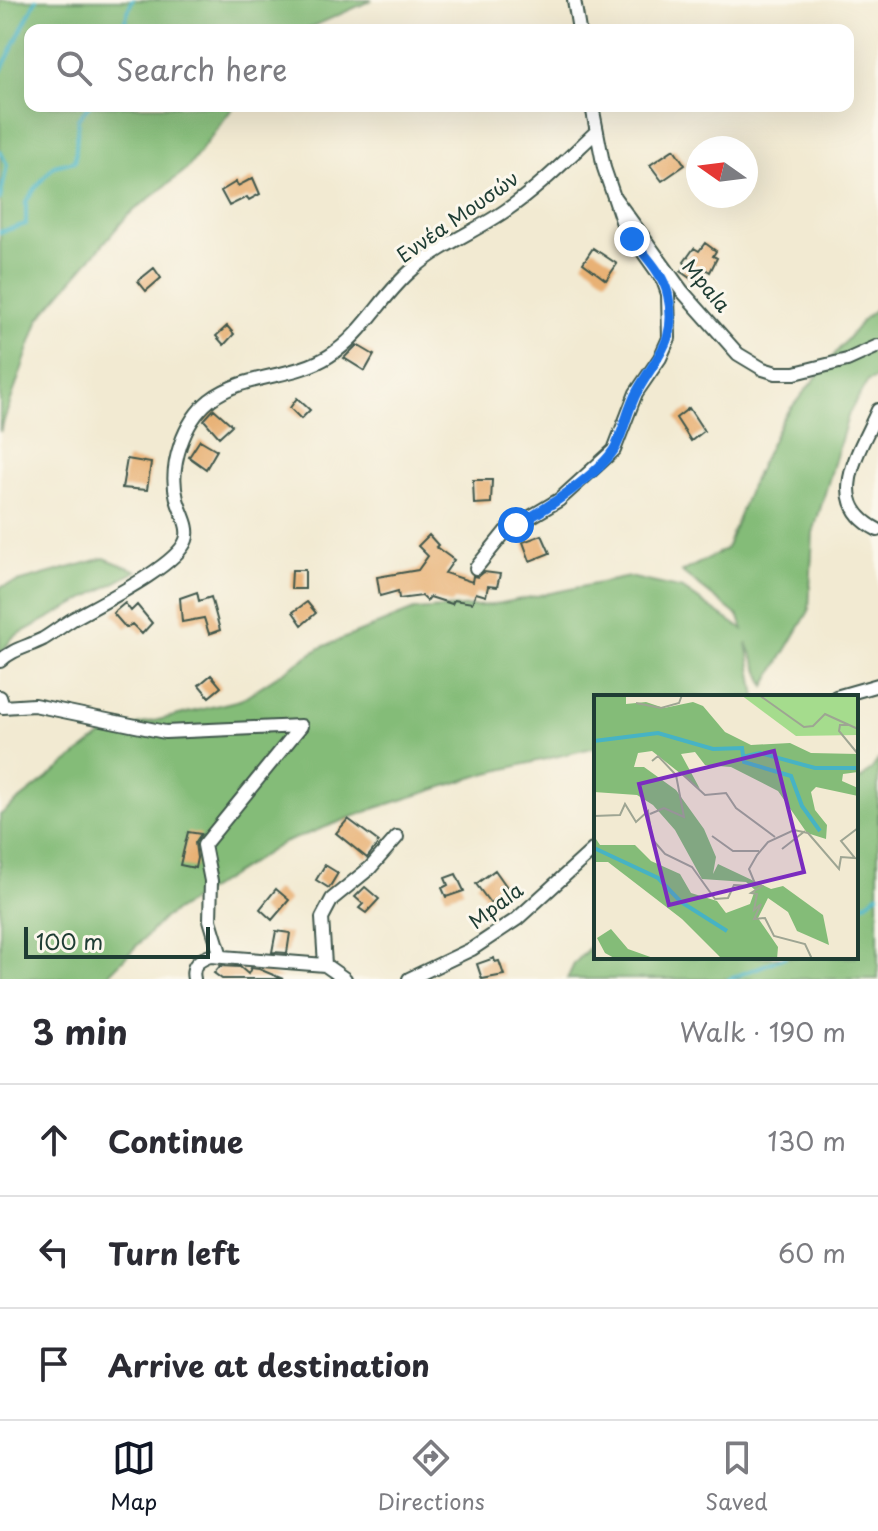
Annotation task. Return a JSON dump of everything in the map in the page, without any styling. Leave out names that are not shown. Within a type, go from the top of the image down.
[{"type":"street","points":[[574,0],[578,24]]},
{"type":"street","name":"Mpala","points":[[593,112],[604,168],[614,197],[682,291],[738,354],[750,363],[776,373],[795,373],[847,360],[878,346]]},
{"type":"street","name":"Εννέα Μουσών","points":[[0,661],[12,650],[42,639],[156,571],[182,548],[187,538],[187,528],[176,496],[177,460],[185,432],[196,414],[211,399],[235,386],[301,368],[330,355],[346,343],[412,270],[510,208],[550,176],[597,131]]},
{"type":"street","points":[[476,568],[505,532],[559,500],[614,450],[636,393],[660,358],[669,338],[668,294],[663,280],[623,224],[614,197]]},
{"type":"street","points":[[878,410],[854,467],[848,487],[848,502],[856,515],[878,530]]},
{"type":"street","points":[[843,695],[878,685]]},
{"type":"street","points":[[1,705],[34,705],[165,732],[301,726],[204,845],[211,881],[210,920],[221,956]]},
{"type":"street","points":[[325,965],[322,918],[332,899],[370,868],[397,837]]},
{"type":"street","name":"Mpala","points":[[409,979],[472,949],[517,919],[594,849]]},
{"type":"street","points":[[194,979],[194,967],[199,960],[221,956],[325,965],[345,979]]},
{"type":"green space","points":[[0,0],[372,0],[318,24],[24,24],[24,112],[230,112],[187,169],[127,216],[39,319],[0,432]]},
{"type":"green space","points":[[878,306],[878,378],[868,381],[849,413],[813,533],[809,611],[765,686],[747,643],[756,695],[594,695],[594,747],[484,774],[376,808],[281,844],[164,918],[104,979],[0,979],[0,815],[105,733],[240,700],[320,648],[414,610],[492,605],[629,577],[683,589],[743,630],[739,617],[682,572],[726,549],[751,485],[783,418],[861,322]]},
{"type":"green space","points":[[104,558],[137,571],[13,637],[0,655],[0,587]]},
{"type":"green space","points":[[878,760],[878,979],[567,979],[574,964],[594,942],[594,959],[858,959],[858,781]]},
{"type":"building","points":[[674,149],[685,165],[662,181],[650,165]]},
{"type":"building","points":[[253,178],[260,194],[229,206],[221,191],[236,182],[238,186]]},
{"type":"building","points":[[705,243],[716,251],[713,256],[717,258],[710,272],[705,269],[696,282],[681,272],[694,248],[699,251]]},
{"type":"building","points":[[593,248],[617,264],[606,280],[583,263]]},
{"type":"building","points":[[154,268],[161,278],[146,291],[138,281]]},
{"type":"building","points":[[227,326],[234,334],[224,345],[216,336]]},
{"type":"building","points":[[357,345],[374,355],[365,371],[344,358]]},
{"type":"building","points":[[297,398],[310,410],[301,419],[290,408]]},
{"type":"building","points":[[689,408],[704,431],[691,441],[676,418]]},
{"type":"building","points":[[214,409],[232,425],[219,437],[204,420]]},
{"type":"building","points":[[200,440],[217,450],[206,469],[189,457]]},
{"type":"building","points":[[127,459],[151,463],[147,490],[122,488]]},
{"type":"building","points":[[473,480],[492,480],[491,503],[474,504]]},
{"type":"building","points":[[429,535],[438,545],[436,547],[454,560],[445,573],[472,582],[473,576],[478,577],[484,572],[500,574],[497,587],[488,586],[486,596],[476,593],[472,603],[454,600],[452,604],[430,597],[427,601],[422,596],[399,599],[398,591],[380,596],[377,577],[418,570],[428,556],[418,546]]},
{"type":"building","points":[[542,535],[550,553],[530,561],[523,542]]},
{"type":"building","points":[[292,570],[305,570],[305,589],[291,589]]},
{"type":"building","points":[[197,592],[199,601],[211,597],[220,630],[209,634],[204,618],[182,622],[180,598]]},
{"type":"building","points":[[307,602],[316,613],[302,625],[293,612]]},
{"type":"building","points":[[125,603],[131,611],[137,605],[152,623],[142,634],[132,624],[126,628],[113,613]]},
{"type":"building","points":[[211,675],[221,687],[209,697],[199,685]]},
{"type":"building","points":[[348,819],[379,842],[367,858],[336,833]]},
{"type":"building","points":[[188,832],[201,834],[195,843],[195,868],[180,865]]},
{"type":"building","points":[[325,865],[338,873],[329,888],[316,880]]},
{"type":"building","points":[[495,870],[509,890],[490,903],[476,884]]},
{"type":"building","points":[[456,874],[464,891],[446,897],[442,888],[448,885],[445,878]]},
{"type":"building","points":[[365,887],[379,899],[366,913],[359,908],[363,904],[355,897]]},
{"type":"building","points":[[276,889],[289,900],[272,920],[260,909]]},
{"type":"building","points":[[276,931],[290,933],[287,953],[272,952]]},
{"type":"building","points":[[494,958],[495,962],[499,961],[504,975],[482,979],[477,964]]},
{"type":"building","points":[[220,966],[240,967],[248,974],[251,968],[259,969],[283,979],[222,979],[214,973]]},
{"type":"waterway","points":[[24,24],[36,0]]},
{"type":"waterway","points":[[124,24],[132,0]]},
{"type":"waterway","points":[[0,73],[24,24]]},
{"type":"waterway","points":[[0,232],[26,224],[26,202],[36,187],[54,166],[75,161],[78,119],[84,112]]},
{"type":"waterway","points":[[0,151],[7,165],[0,199]]},
{"type":"waterway","points":[[858,909],[878,894]]},
{"type":"waterway","points":[[729,979],[780,959]]},
{"type":"route","points":[[516,525],[559,500],[614,450],[636,393],[660,358],[669,338],[668,294],[663,280],[632,239]]}]
